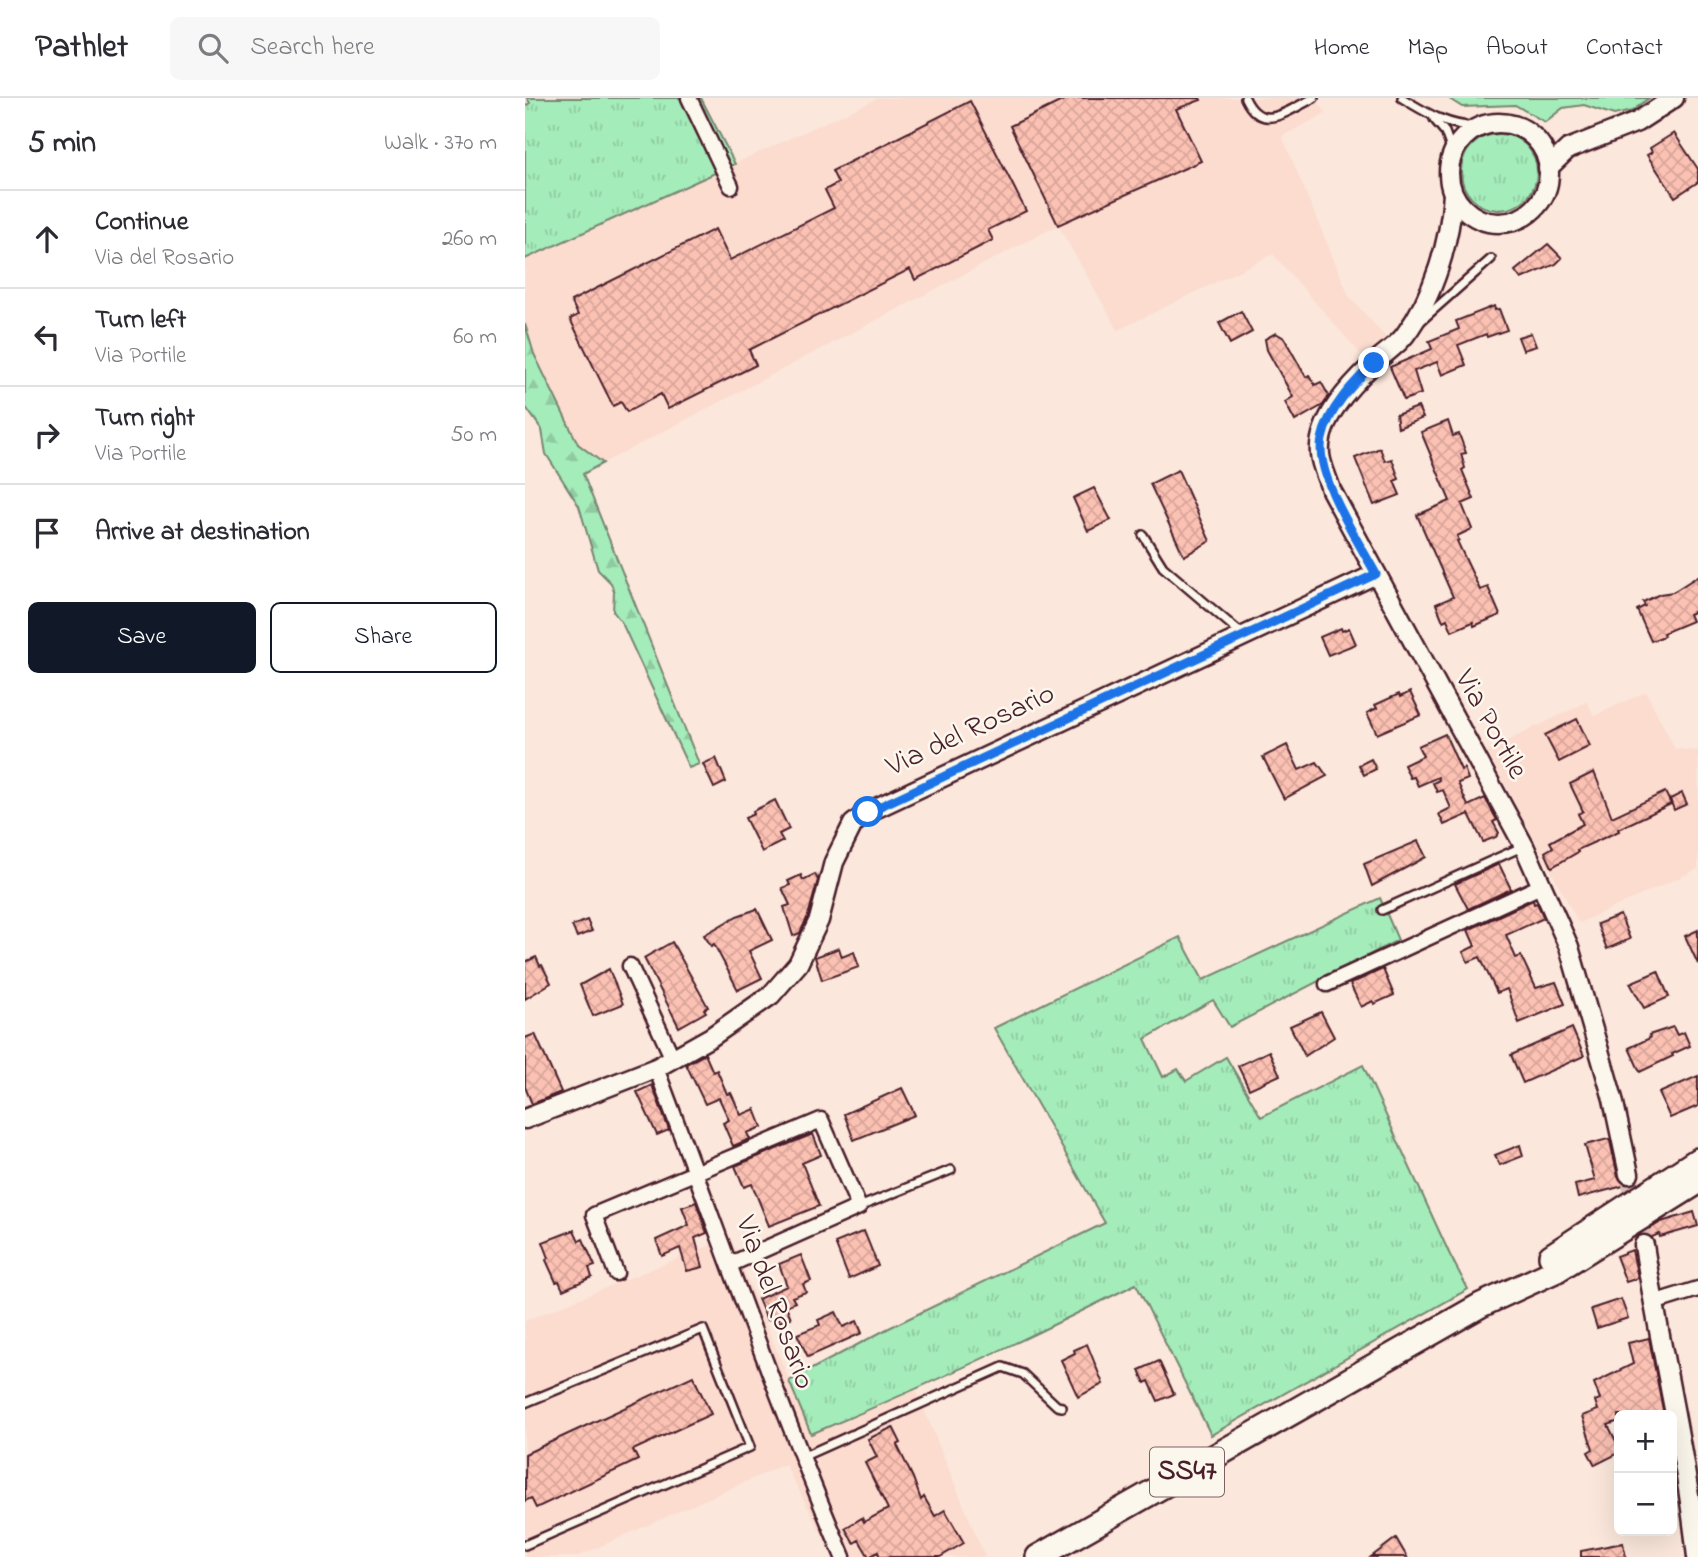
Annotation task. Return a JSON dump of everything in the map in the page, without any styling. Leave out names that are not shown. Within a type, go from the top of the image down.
[{"type":"highway","name":"SS47","points":[[1481,1305],[1602,1221],[1698,1160]]},
{"type":"highway","name":"SS47","points":[[1038,1557],[1481,1305],[1557,1269],[1698,1182]]},
{"type":"street","points":[[689,98],[731,186]]},
{"type":"street","points":[[1548,168],[1568,149],[1637,122],[1674,98]]},
{"type":"street","points":[[1444,245],[1453,231],[1467,223],[1482,220],[1506,222],[1522,217],[1535,208],[1544,194],[1548,182],[1545,155],[1534,138],[1518,127],[1491,123],[1478,127],[1467,134],[1456,147],[1449,178],[1453,194],[1462,207],[1482,220]]},
{"type":"street","points":[[1534,138],[1565,143],[1590,140]]},
{"type":"street","name":"Via Portile","points":[[1453,194],[1444,245],[1432,285],[1417,315],[1403,337],[1355,382],[1331,416],[1321,440],[1320,454],[1331,490],[1543,885],[1569,947],[1613,1099],[1629,1174]]},
{"type":"street","name":"Via del Rosario","points":[[525,1119],[656,1068],[711,1037],[771,995],[798,964],[820,920],[834,862],[853,824],[868,812],[1376,574]]},
{"type":"street","points":[[1327,984],[1543,885]]},
{"type":"street","points":[[630,966],[673,1059]]},
{"type":"street","name":"Via del Rosario","points":[[656,1068],[801,1458],[843,1557]]},
{"type":"street","points":[[616,1273],[594,1215],[821,1120],[859,1208],[730,1264]]},
{"type":"street","points":[[1644,1245],[1653,1303],[1675,1406],[1697,1557]]},
{"type":"street","points":[[1653,1303],[1698,1289]]},
{"type":"lane","points":[[1245,98],[1251,111],[1261,118],[1272,117],[1314,98]]},
{"type":"lane","points":[[1402,98],[1431,116],[1458,127],[1478,127]]},
{"type":"lane","points":[[1431,116],[1444,132],[1453,155]]},
{"type":"lane","name":"Via Portile","points":[[1403,337],[1491,259]]},
{"type":"lane","points":[[1143,535],[1163,567],[1244,636]]},
{"type":"lane","points":[[1382,911],[1524,846]]},
{"type":"lane","points":[[859,1208],[951,1170]]},
{"type":"lane","points":[[525,1403],[703,1329],[750,1447],[525,1545]]},
{"type":"lane","points":[[801,1458],[1003,1367],[1023,1374],[1057,1406],[1062,1407]]},
{"type":"shaded area","points":[[879,98],[1316,98],[1326,113],[1282,136],[1349,296],[1387,339],[1366,360],[1273,254],[1118,330],[1058,225],[603,463],[578,444],[534,354],[525,324],[525,259]]},
{"type":"shaded area","points":[[1646,692],[1675,749],[1698,751],[1698,869],[1579,923],[1487,751],[1587,702],[1594,716]]},
{"type":"shaded area","points":[[730,1237],[811,1433],[916,1390],[985,1557],[834,1557],[785,1464],[576,1557],[525,1557],[525,1321]]},
{"type":"green space","points":[[527,98],[701,98],[735,164],[525,259],[525,106],[530,103]]},
{"type":"green space","points":[[1448,98],[1649,98],[1632,111],[1614,115],[1584,105],[1563,108],[1545,122],[1515,105],[1462,107]]},
{"type":"green space","points":[[1499,134],[1513,137],[1526,145],[1534,158],[1537,172],[1534,186],[1526,199],[1513,207],[1499,210],[1485,207],[1472,199],[1464,186],[1461,172],[1464,158],[1472,145],[1485,137]]},
{"type":"green space","points":[[525,324],[534,354],[578,444],[603,463],[583,474],[699,764],[689,768],[622,623],[613,611],[614,592],[611,583],[598,570],[579,506],[546,454],[542,430],[525,406]]},
{"type":"green space","points":[[1380,898],[1398,940],[1230,1027],[1213,1000],[1145,1039],[1163,1077],[1178,1069],[1186,1081],[1226,1057],[1261,1117],[1363,1065],[1468,1289],[1211,1435],[1136,1284],[975,1362],[811,1434],[789,1381],[887,1329],[1105,1223],[994,1028],[1180,937],[1203,980]]},
{"type":"building","points":[[1068,98],[1200,98],[1201,100],[1176,109],[1201,161],[1058,225],[1010,126]]},
{"type":"building","points":[[970,101],[1026,211],[988,230],[993,240],[915,280],[910,269],[749,350],[756,365],[668,409],[661,394],[627,412],[621,402],[613,406],[570,319],[578,315],[571,301],[715,229],[730,260],[834,208],[825,190],[838,183],[832,171]]},
{"type":"building","points":[[1674,133],[1698,169],[1698,182],[1675,197],[1647,155],[1652,152],[1650,148]]},
{"type":"building","points":[[1548,244],[1562,258],[1556,264],[1521,279],[1515,271]]},
{"type":"building","points":[[1494,306],[1495,310],[1499,309],[1507,330],[1487,337],[1486,334],[1458,345],[1466,365],[1442,375],[1437,362],[1414,371],[1421,394],[1404,400],[1390,367],[1432,349],[1429,341],[1459,329],[1456,321]]},
{"type":"building","points":[[1241,311],[1252,332],[1230,344],[1219,323]]},
{"type":"building","points":[[1276,333],[1284,338],[1306,377],[1309,375],[1315,385],[1321,382],[1329,396],[1323,405],[1295,421],[1285,402],[1293,397],[1267,350],[1265,339]]},
{"type":"building","points":[[1531,333],[1536,346],[1523,350],[1518,337]]},
{"type":"building","points":[[1418,407],[1423,418],[1398,428],[1396,415]]},
{"type":"building","points":[[1448,421],[1453,436],[1459,434],[1466,453],[1461,454],[1465,468],[1462,470],[1474,499],[1462,504],[1472,529],[1457,536],[1457,541],[1480,590],[1488,587],[1500,615],[1474,626],[1473,622],[1452,631],[1447,619],[1443,621],[1436,604],[1453,597],[1417,515],[1450,501],[1421,432]]},
{"type":"building","points":[[1380,448],[1385,461],[1392,459],[1399,479],[1394,481],[1400,495],[1374,505],[1355,458]]},
{"type":"building","points":[[1178,470],[1210,541],[1184,556],[1150,484]]},
{"type":"building","points":[[1094,488],[1111,520],[1088,531],[1073,498]]},
{"type":"building","points":[[1698,576],[1698,610],[1689,614],[1692,621],[1651,641],[1637,610],[1645,606],[1643,602],[1660,594],[1673,592]]},
{"type":"building","points":[[1341,628],[1342,631],[1349,628],[1356,644],[1328,655],[1320,637]]},
{"type":"building","points":[[1410,692],[1421,715],[1377,734],[1367,713],[1377,708],[1375,705]]},
{"type":"building","points":[[1577,719],[1590,746],[1559,762],[1545,735]]},
{"type":"building","points":[[1445,734],[1461,770],[1464,768],[1468,779],[1458,783],[1468,806],[1485,798],[1497,820],[1493,822],[1499,833],[1496,837],[1483,842],[1469,814],[1444,825],[1439,814],[1451,808],[1443,790],[1437,792],[1433,783],[1439,780],[1438,777],[1418,786],[1414,777],[1410,778],[1404,765],[1423,756],[1418,746]]},
{"type":"building","points":[[1287,745],[1299,770],[1317,762],[1327,776],[1284,799],[1263,757]]},
{"type":"building","points":[[716,758],[726,782],[714,788],[703,764]]},
{"type":"building","points":[[1371,759],[1376,769],[1364,775],[1359,765]]},
{"type":"building","points":[[1594,772],[1612,817],[1665,792],[1671,804],[1577,850],[1578,852],[1552,867],[1545,852],[1553,847],[1550,842],[1583,824],[1578,814],[1583,811],[1570,784]]},
{"type":"building","points":[[1682,793],[1687,804],[1674,810],[1670,799]]},
{"type":"building","points":[[775,800],[789,829],[779,834],[783,841],[762,852],[745,818]]},
{"type":"building","points":[[1418,841],[1426,857],[1372,886],[1364,864]]},
{"type":"building","points":[[1499,864],[1511,889],[1468,909],[1455,884]]},
{"type":"building","points":[[815,874],[818,880],[808,916],[800,933],[793,936],[784,907],[790,905],[782,888],[790,885],[788,881],[801,875],[803,880]]},
{"type":"building","points":[[1533,900],[1544,918],[1506,935],[1516,958],[1521,956],[1536,988],[1556,982],[1565,1004],[1519,1023],[1507,989],[1497,993],[1480,957],[1468,962],[1463,952],[1475,946],[1468,930]]},
{"type":"building","points":[[757,909],[772,940],[749,951],[762,978],[738,990],[714,944],[711,946],[704,935],[737,916]]},
{"type":"building","points":[[1620,915],[1630,939],[1607,949],[1597,924]]},
{"type":"building","points":[[587,920],[592,931],[577,937],[572,926]]},
{"type":"building","points":[[1698,930],[1698,964],[1685,936]]},
{"type":"building","points":[[672,942],[708,1007],[704,1009],[706,1012],[679,1027],[644,958]]},
{"type":"building","points":[[839,948],[842,957],[854,952],[859,967],[822,980],[815,957]]},
{"type":"building","points":[[536,957],[551,983],[525,999],[525,962]]},
{"type":"building","points":[[609,969],[623,1004],[593,1016],[580,985]]},
{"type":"building","points":[[1383,969],[1394,995],[1361,1007],[1350,984]]},
{"type":"building","points":[[1658,971],[1669,997],[1644,1008],[1630,983]]},
{"type":"building","points":[[1321,1012],[1334,1037],[1305,1056],[1290,1026]]},
{"type":"building","points":[[1673,1027],[1677,1035],[1684,1032],[1690,1046],[1640,1072],[1629,1048],[1650,1038],[1649,1035]]},
{"type":"building","points":[[1572,1028],[1584,1056],[1523,1083],[1511,1055]]},
{"type":"building","points":[[535,1034],[561,1092],[532,1104],[525,1087],[525,1038]]},
{"type":"building","points":[[1269,1051],[1280,1075],[1249,1089],[1238,1066]]},
{"type":"building","points":[[705,1054],[713,1072],[717,1070],[727,1094],[731,1093],[741,1115],[755,1109],[762,1127],[747,1133],[750,1139],[733,1146],[723,1123],[729,1120],[719,1098],[705,1104],[686,1064]]},
{"type":"building","points":[[1698,1076],[1698,1106],[1670,1118],[1659,1093]]},
{"type":"building","points":[[652,1085],[669,1130],[657,1135],[637,1092]]},
{"type":"building","points":[[902,1088],[915,1115],[854,1140],[844,1114]]},
{"type":"building","points":[[813,1134],[821,1155],[802,1163],[819,1206],[769,1226],[752,1184],[744,1187],[735,1166]]},
{"type":"building","points":[[1608,1139],[1618,1177],[1627,1185],[1578,1198],[1575,1185],[1595,1180],[1585,1145]]},
{"type":"building","points":[[1520,1145],[1523,1156],[1500,1165],[1495,1155]]},
{"type":"building","points":[[696,1202],[707,1233],[695,1238],[703,1267],[687,1271],[680,1248],[662,1256],[656,1240],[689,1225],[682,1207]]},
{"type":"building","points":[[1694,1212],[1698,1226],[1660,1237],[1659,1234],[1652,1237],[1640,1235],[1661,1222]]},
{"type":"building","points":[[574,1230],[579,1241],[583,1239],[595,1266],[589,1268],[592,1277],[563,1290],[559,1281],[556,1282],[546,1260],[549,1258],[543,1242]]},
{"type":"building","points":[[864,1231],[878,1266],[849,1279],[835,1243]]},
{"type":"building","points":[[1632,1250],[1638,1278],[1626,1282],[1616,1256]]},
{"type":"building","points":[[801,1255],[811,1281],[803,1284],[806,1292],[792,1297],[795,1302],[786,1306],[791,1318],[779,1322],[777,1316],[767,1320],[758,1299],[787,1286],[779,1264]]},
{"type":"building","points":[[1621,1299],[1628,1318],[1597,1328],[1591,1309]]},
{"type":"building","points":[[836,1312],[843,1327],[857,1321],[862,1333],[808,1357],[797,1334],[820,1325],[818,1320]]},
{"type":"building","points":[[1649,1338],[1663,1410],[1614,1410],[1614,1423],[1608,1425],[1614,1437],[1614,1456],[1595,1465],[1588,1452],[1593,1449],[1582,1416],[1598,1410],[1595,1401],[1600,1399],[1594,1383],[1633,1364],[1628,1343]]},
{"type":"building","points":[[1087,1344],[1103,1384],[1078,1397],[1061,1360]]},
{"type":"building","points":[[1159,1361],[1174,1394],[1158,1401],[1149,1381],[1145,1383],[1139,1370]]},
{"type":"building","points":[[693,1376],[711,1414],[633,1450],[638,1460],[536,1508],[531,1498],[525,1501],[525,1454]]},
{"type":"building","points":[[893,1427],[901,1443],[897,1445],[921,1500],[924,1497],[935,1516],[945,1510],[964,1543],[940,1557],[880,1557],[878,1552],[869,1557],[859,1540],[854,1543],[845,1528],[862,1518],[864,1522],[888,1509],[865,1463],[877,1457],[868,1439]]},
{"type":"building","points":[[1396,1538],[1407,1557],[1371,1557]]},
{"type":"building","points":[[1623,1543],[1626,1557],[1581,1557],[1581,1551]]},
{"type":"tunnel","points":[[1629,1174],[1644,1245]]},
{"type":"route","points":[[868,812],[1376,574],[1331,490],[1320,454],[1321,440],[1331,416],[1355,382],[1374,363]]}]
